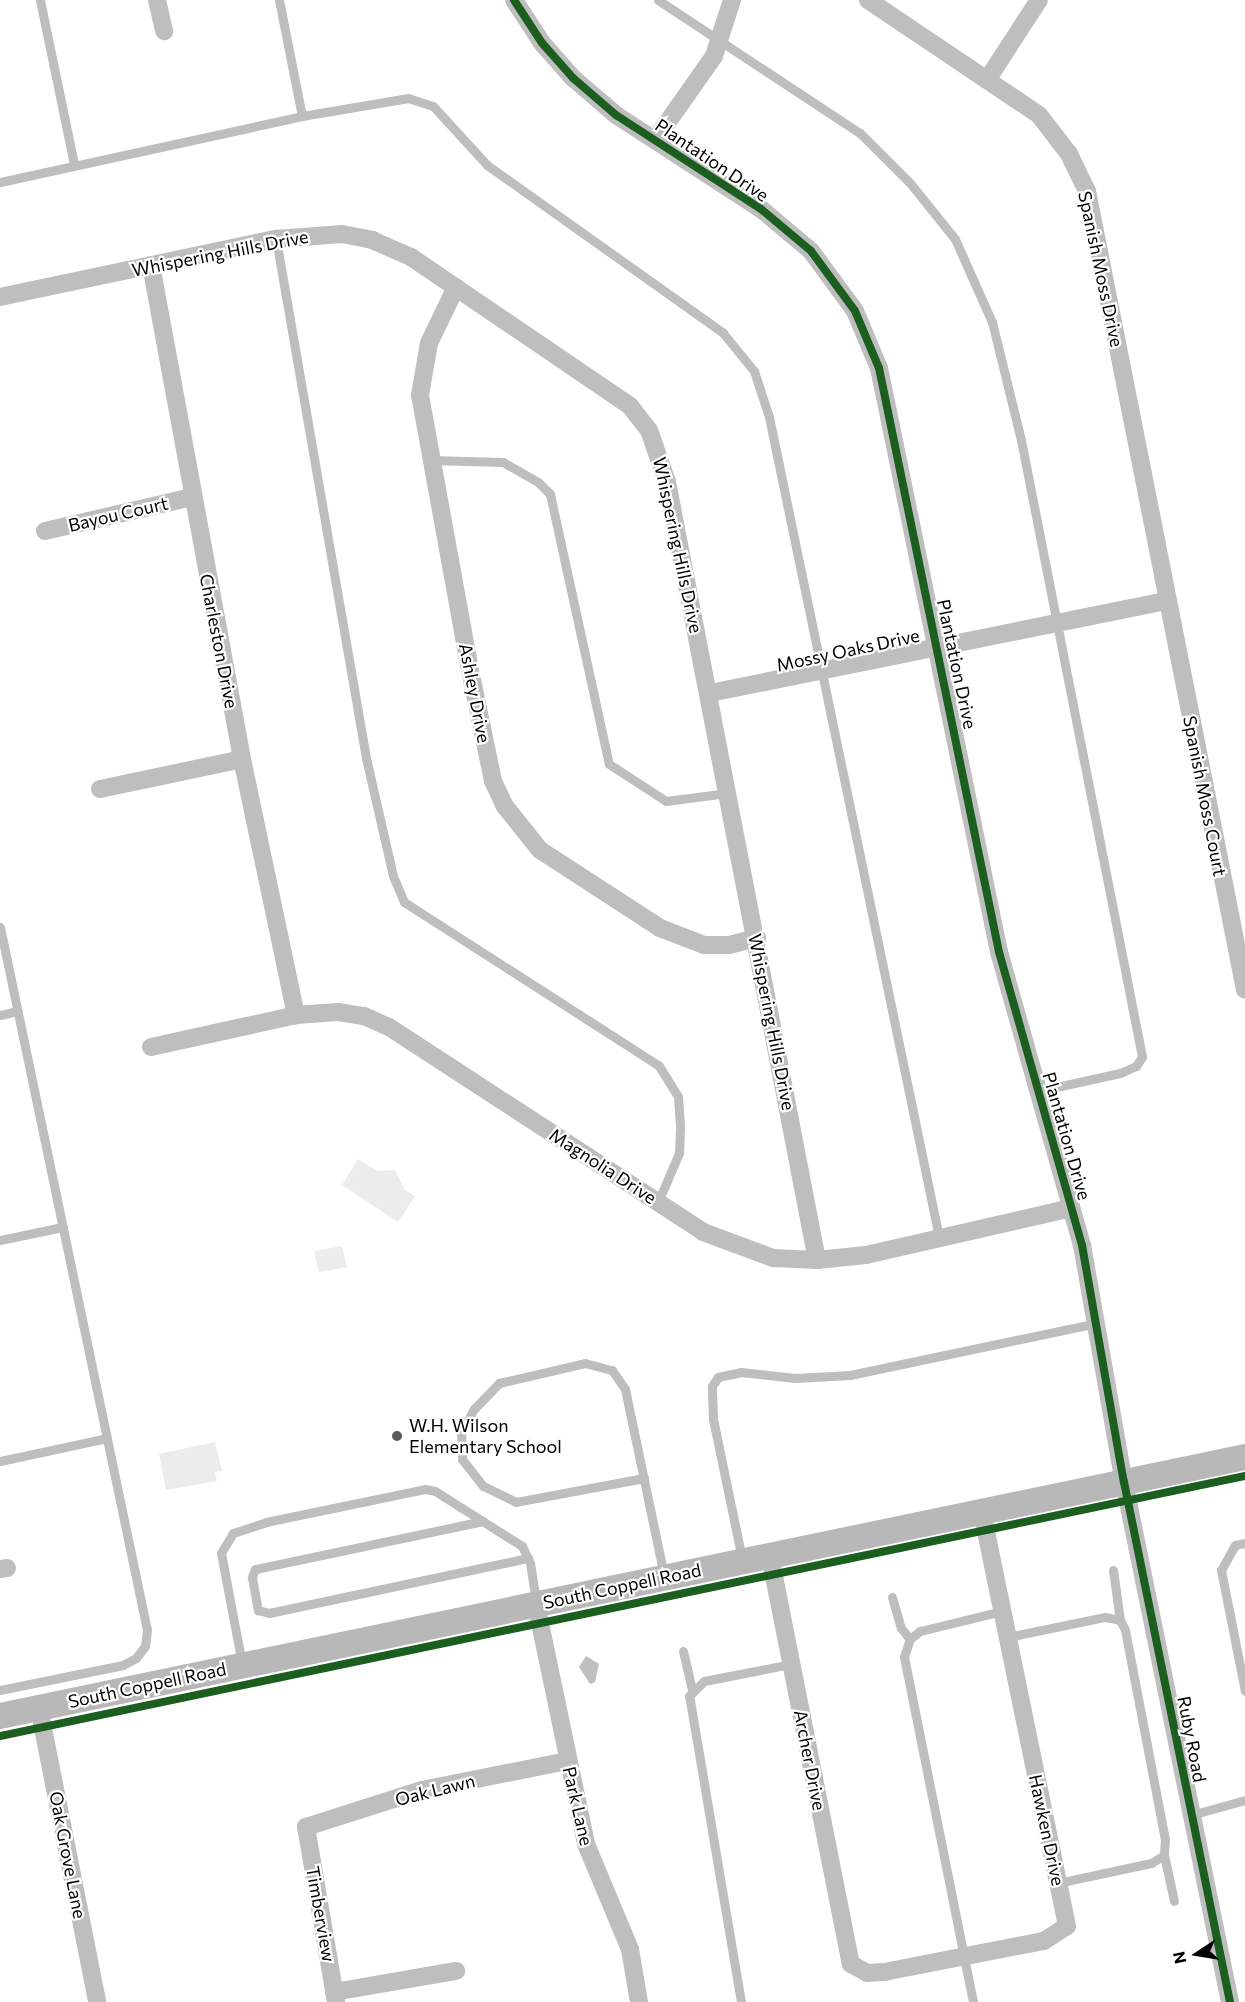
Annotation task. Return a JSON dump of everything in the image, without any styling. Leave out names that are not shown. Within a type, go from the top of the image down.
[{"type":"street","points":[[157,0],[164,31]]},
{"type":"street","name":"Plantation Drive","points":[[514,0],[542,43],[573,78],[616,115],[761,210],[811,251],[855,311],[879,368],[892,422],[999,952],[1071,1208],[1097,1323],[1124,1482]]},
{"type":"street","points":[[655,140],[720,43],[732,0]]},
{"type":"street","name":"Spanish Moss Drive","points":[[868,0],[1039,116],[1069,154],[1087,191],[1168,601]]},
{"type":"street","points":[[987,80],[1039,0]]},
{"type":"street","name":"Whispering Hills Drive","points":[[0,297],[276,239],[342,234],[372,240],[411,257],[630,406],[649,430],[667,482],[710,693],[817,1260]]},
{"type":"street","name":"Charleston Drive","points":[[151,265],[242,759],[296,1015]]},
{"type":"street","name":"Ashley Drive","points":[[456,287],[429,343],[420,378],[429,460],[493,782],[504,805],[540,850],[660,928],[704,945],[729,945],[756,938]]},
{"type":"street","name":"Bayou Court","points":[[45,531],[192,497]]},
{"type":"street","name":"Mossy Oaks Drive","points":[[710,693],[1168,601]]},
{"type":"street","name":"Spanish Moss Court","points":[[1168,601],[1245,990]]},
{"type":"street","points":[[100,789],[242,759]]},
{"type":"street","name":"Magnolia Drive","points":[[152,1047],[296,1015],[338,1012],[364,1016],[388,1027],[703,1232],[753,1253],[773,1258],[817,1260],[866,1255],[1071,1208]]},
{"type":"street","name":"South Coppell Road","points":[[0,1716],[1245,1457]]},
{"type":"street","name":"Ruby Road","points":[[1124,1482],[1230,2002]]},
{"type":"street","name":"Hawken Drive","points":[[850,1964],[867,1973],[884,1972],[1058,1935],[1067,1926],[982,1511]]},
{"type":"street","name":"Archer Drive","points":[[770,1556],[850,1964]]},
{"type":"street","name":"Park Lane","points":[[536,1604],[567,1761],[594,1866],[630,1949],[639,2002]]},
{"type":"street","name":"Oak Grove Lane","points":[[39,1708],[97,2002]]},
{"type":"street","name":"Oak Lawn","points":[[306,1827],[422,1790],[567,1761]]},
{"type":"street","name":"Timberview","points":[[306,1827],[335,1997]]},
{"type":"street","points":[[335,1997],[456,1971]]},
{"type":"lane","points":[[40,0],[74,164]]},
{"type":"lane","points":[[279,0],[303,116]]},
{"type":"lane","points":[[658,0],[720,43],[860,133],[910,183],[955,239],[980,291],[1005,366],[1142,1057],[1136,1066],[1120,1074],[1038,1091]]},
{"type":"lane","points":[[0,182],[74,164],[303,116],[408,98],[433,106],[487,165],[723,333],[754,371],[769,417],[939,1237]]},
{"type":"lane","points":[[276,239],[366,758],[393,876],[405,902],[659,1066],[678,1097],[680,1127],[679,1153],[658,1202]]},
{"type":"lane","points":[[429,460],[503,462],[538,482],[550,494],[609,764],[666,801],[728,794]]},
{"type":"lane","points":[[0,927],[147,1630],[145,1646],[136,1658],[123,1665],[0,1690]]},
{"type":"lane","points":[[0,1015],[18,1011]]},
{"type":"lane","points":[[0,1240],[63,1227]]},
{"type":"lane","points":[[742,1561],[713,1419],[712,1386],[718,1377],[741,1372],[795,1378],[850,1375],[1097,1323]]},
{"type":"lane","points":[[644,1478],[516,1502],[483,1486],[462,1459],[461,1434],[474,1409],[499,1383],[585,1363],[612,1370],[625,1389],[644,1478],[665,1577]]},
{"type":"lane","points":[[0,1461],[107,1438]]},
{"type":"lane","points":[[243,1665],[222,1569],[221,1553],[233,1533],[425,1489],[435,1491],[522,1546],[528,1558],[536,1604]]},
{"type":"lane","points":[[483,1521],[255,1569],[252,1576],[258,1610],[269,1612],[528,1558]]},
{"type":"lane","points":[[1245,1543],[1234,1545],[1221,1570],[1245,1691]]},
{"type":"lane","points":[[1113,1570],[1120,1620],[1125,1630],[1163,1827],[1164,1855],[1174,1901]]},
{"type":"lane","points":[[892,1597],[901,1628],[910,1639]]},
{"type":"lane","points":[[973,2002],[904,1657],[910,1639],[932,1628],[1002,1611]]},
{"type":"lane","points":[[1008,1638],[1105,1617],[1120,1620]]},
{"type":"lane","points":[[683,1651],[692,1689],[689,1706],[741,2002]]},
{"type":"lane","points":[[692,1689],[704,1681],[791,1664]]},
{"type":"lane","points":[[1191,1815],[1245,1800]]},
{"type":"lane","points":[[1058,1883],[1151,1863],[1164,1855]]},
{"type":"shaded area","points":[[358,1159],[377,1171],[395,1170],[405,1190],[415,1196],[398,1222],[342,1185]]},
{"type":"shaded area","points":[[342,1246],[347,1267],[319,1272],[314,1251]]},
{"type":"shaded area","points":[[215,1442],[222,1471],[215,1472],[217,1481],[166,1490],[159,1454]]},
{"type":"shaded area","points":[[586,1656],[599,1664],[595,1682],[590,1684],[579,1667]]},
{"type":"cycle path","points":[[514,0],[542,43],[573,78],[616,115],[761,209],[811,251],[855,311],[879,368],[999,952],[1082,1245],[1124,1482],[1230,2002]]},
{"type":"cycle path","points":[[0,1736],[1245,1476]]},
{"type":"place","name":"W.H. Wilson Elementary School","points":[[397,1436]]}]
